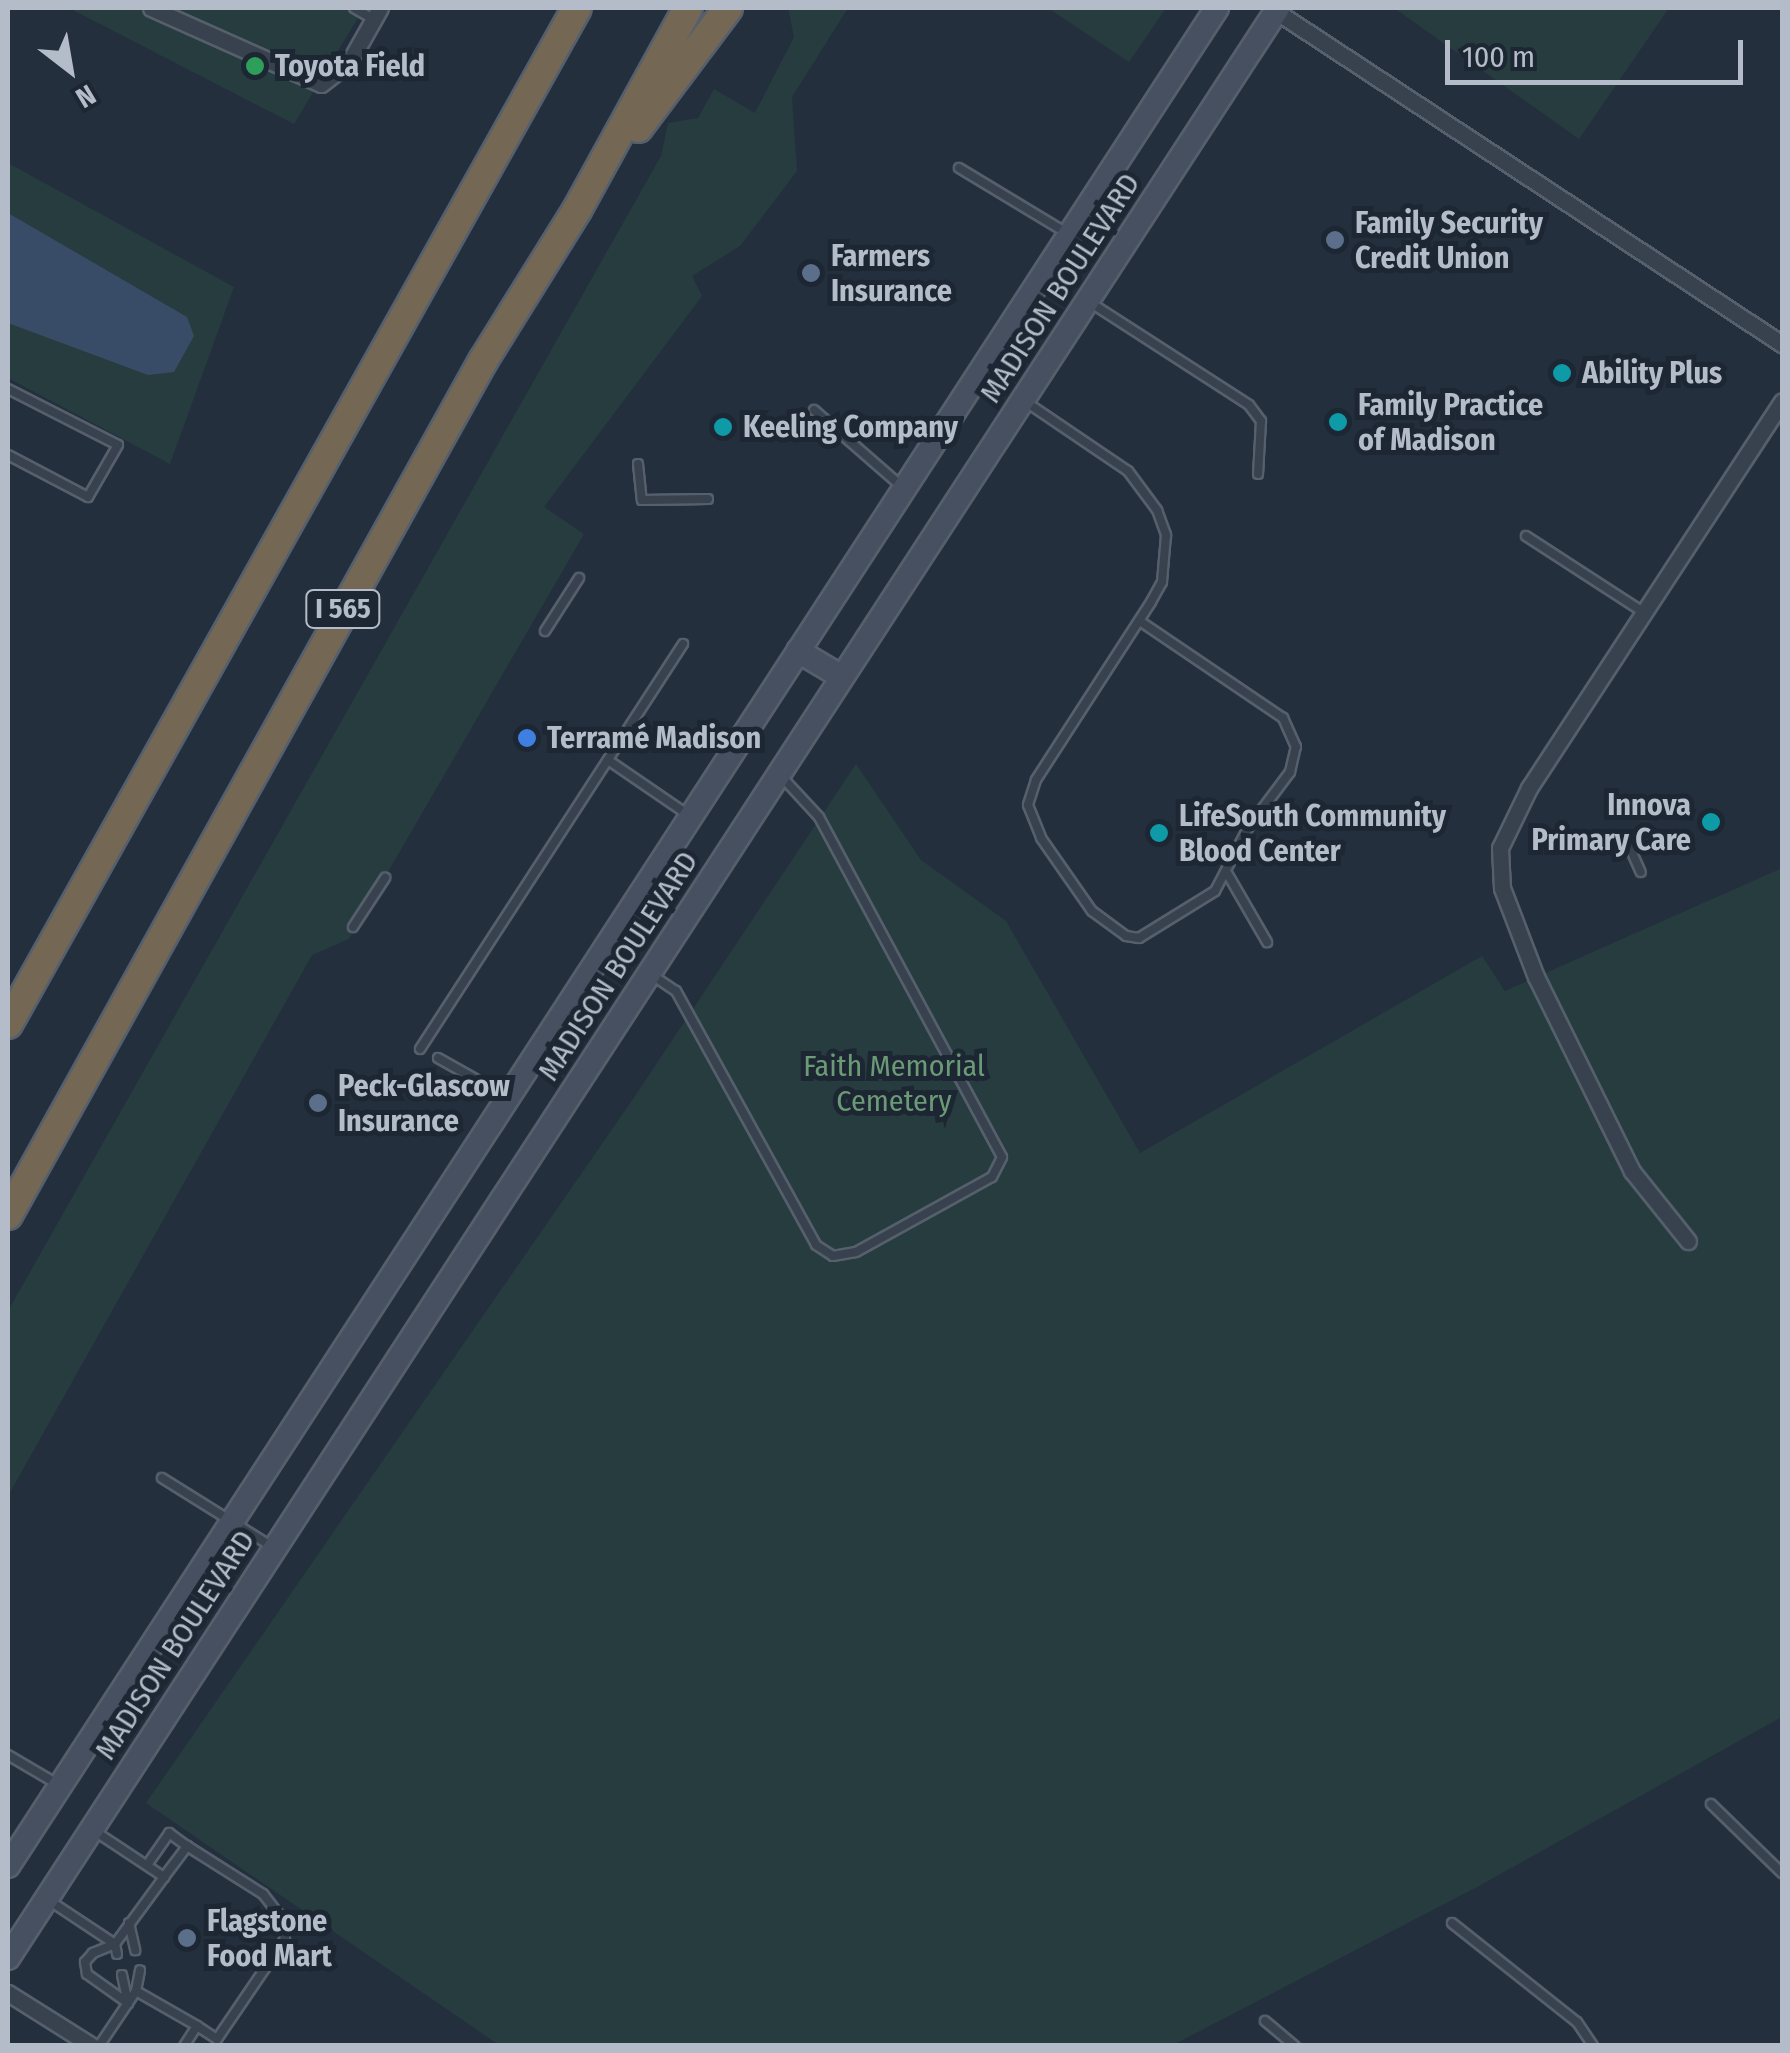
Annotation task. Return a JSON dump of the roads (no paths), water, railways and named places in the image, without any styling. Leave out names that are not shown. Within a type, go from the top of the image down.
[{"type":"highway","name":"I 565","points":[[8,1024],[577,8]]},
{"type":"highway","name":"I 565","points":[[8,1216],[482,361],[577,210],[688,8]]},
{"type":"highway","points":[[577,210],[728,8]]},
{"type":"main road","name":"MADISON BOULEVARD","points":[[8,1866],[1217,8]]},
{"type":"main road","name":"MADISON BOULEVARD","points":[[8,1958],[1275,9]]},
{"type":"main road","points":[[798,651],[842,676]]},
{"type":"street","points":[[151,8],[322,84],[350,60],[376,13]]},
{"type":"street","points":[[1275,9],[1782,344]]},
{"type":"street","points":[[1688,1241],[1632,1171],[1536,977],[1501,878],[1500,848],[1529,788],[1782,402]]},
{"type":"street","points":[[8,1993],[96,2046]]},
{"type":"lane","points":[[354,8],[376,13]]},
{"type":"lane","points":[[959,168],[1069,234]]},
{"type":"lane","points":[[1087,301],[1249,405],[1261,422],[1258,474]]},
{"type":"lane","points":[[8,389],[118,445],[88,496],[8,455]]},
{"type":"lane","points":[[1022,400],[1128,471],[1157,510],[1166,558],[1162,582],[1036,780],[1028,805],[1042,838],[1092,911],[1126,936],[1139,938],[1215,891],[1248,828],[1290,772],[1296,748],[1282,718],[1140,621]]},
{"type":"lane","points":[[814,410],[904,488]]},
{"type":"lane","points":[[638,464],[642,500],[708,499]]},
{"type":"lane","points":[[1526,536],[1643,612]]},
{"type":"lane","points":[[545,631],[580,578]]},
{"type":"lane","points":[[420,1049],[683,644]]},
{"type":"lane","points":[[608,760],[691,816]]},
{"type":"lane","points":[[650,973],[676,991],[816,1245],[833,1256],[856,1252],[992,1177],[1002,1157],[940,1038],[819,817],[779,774]]},
{"type":"lane","points":[[1626,839],[1642,872]]},
{"type":"lane","points":[[1227,873],[1267,942]]},
{"type":"lane","points":[[354,927],[385,878]]},
{"type":"lane","points":[[438,1058],[508,1097]]},
{"type":"lane","points":[[162,1478],[274,1548]]},
{"type":"lane","points":[[8,1755],[60,1786]]},
{"type":"lane","points":[[1711,1804],[1782,1874]]},
{"type":"lane","points":[[91,1829],[164,1877]]},
{"type":"lane","points":[[136,1991],[218,2040],[285,1939],[281,1917],[263,1894],[169,1834],[147,1865]]},
{"type":"lane","points":[[128,2002],[87,1974],[85,1962],[116,1949],[129,1923],[187,1846]]},
{"type":"lane","points":[[46,1899],[116,1949]]},
{"type":"lane","points":[[129,1923],[135,1950]]},
{"type":"lane","points":[[1452,1923],[1577,2022],[1593,2046]]},
{"type":"lane","points":[[96,2046],[136,1991],[140,1970]]},
{"type":"lane","points":[[122,1975],[128,2002]]},
{"type":"lane","points":[[1265,2021],[1295,2046]]},
{"type":"lane","points":[[184,2046],[197,2026]]},
{"type":"water","points":[[8,213],[187,317],[194,336],[174,372],[148,375],[8,323]]},
{"type":"place","name":"Toyota Field","points":[[255,66]]},
{"type":"place","name":"Family Security Credit Union","points":[[1335,240]]},
{"type":"place","name":"Farmers Insurance","points":[[811,273]]},
{"type":"place","name":"Ability Plus","points":[[1562,373]]},
{"type":"place","name":"Family Practice of Madison","points":[[1338,422]]},
{"type":"place","name":"Keeling Company","points":[[723,427]]},
{"type":"place","name":"Terramé Madison","points":[[527,738]]},
{"type":"place","name":"Innova Primary Care","points":[[1711,822]]},
{"type":"place","name":"LifeSouth Community Blood Center","points":[[1159,833]]},
{"type":"place","name":"Peck-Glascow Insurance","points":[[318,1103]]},
{"type":"place","name":"Flagstone Food Mart","points":[[187,1938]]},
{"type":"park label","name":"Faith Memorial Cemetery","points":[[894,1083]]}]
